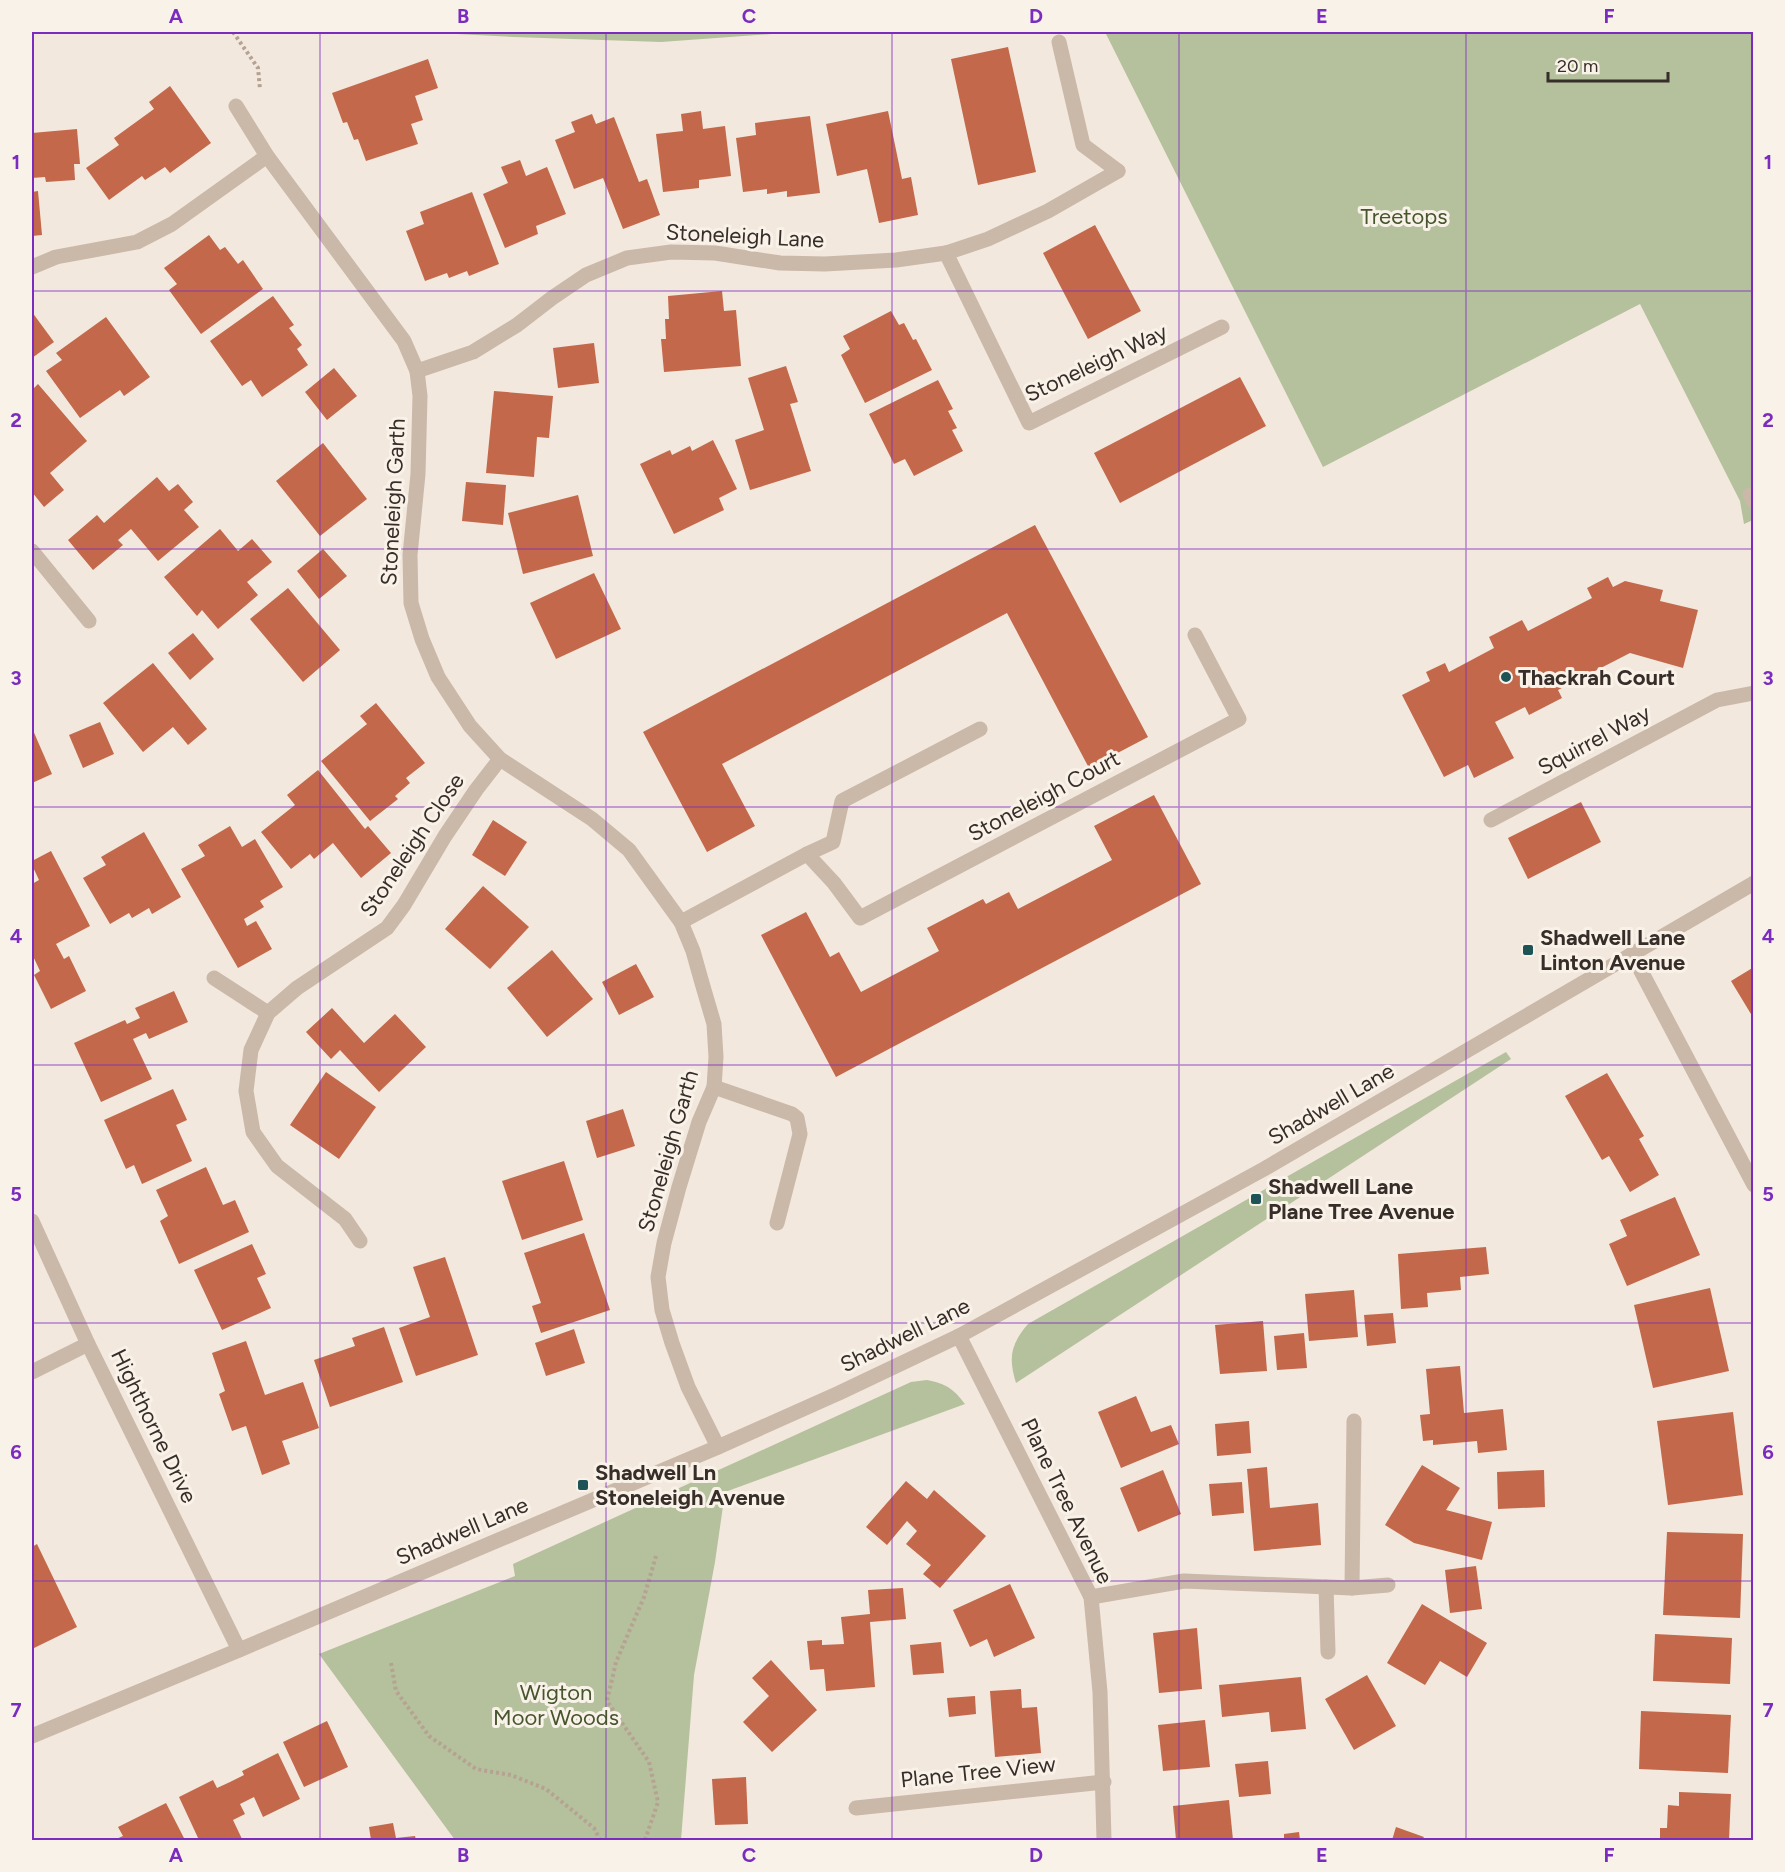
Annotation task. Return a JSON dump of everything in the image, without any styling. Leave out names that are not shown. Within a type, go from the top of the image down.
[{"type":"street","name":"Stoneleigh Lane","points":[[417,371],[473,352],[517,326],[586,275],[627,258],[671,252],[715,253],[780,263],[825,264],[896,260],[946,253],[988,239],[1048,212],[1118,171],[1083,145],[1059,42]]},
{"type":"street","name":"Stoneleigh Garth","points":[[236,106],[267,156],[404,341],[417,371],[421,424],[411,555],[411,603],[422,639],[438,676],[470,726],[500,759],[592,819],[629,850],[681,922],[693,951],[714,1024],[716,1057],[714,1087],[699,1122],[679,1187],[664,1243],[658,1277],[662,1310],[672,1343],[688,1387],[717,1447]]},
{"type":"street","points":[[32,267],[56,257],[137,242],[172,224],[267,156]]},
{"type":"street","name":"Stoneleigh Way","points":[[946,253],[1029,423],[1222,327]]},
{"type":"street","points":[[32,551],[89,621]]},
{"type":"street","name":"Stoneleigh Court","points":[[807,854],[834,883],[860,918],[1239,719],[1195,634]]},
{"type":"street","name":"Squirrel Way","points":[[1491,820],[1717,700],[1754,693]]},
{"type":"street","points":[[681,922],[833,842],[842,801],[980,729]]},
{"type":"street","name":"Stoneleigh Close","points":[[360,1241],[345,1220],[276,1166],[253,1132],[246,1091],[251,1050],[268,1013],[297,988],[387,928],[410,895],[445,836],[500,759]]},
{"type":"street","name":"Shadwell Lane","points":[[32,1736],[717,1447],[839,1393],[959,1335],[1264,1169],[1754,883]]},
{"type":"street","points":[[1632,954],[1754,1185]]},
{"type":"street","points":[[214,978],[268,1013]]},
{"type":"street","points":[[714,1087],[798,1118],[800,1134],[777,1223]]},
{"type":"street","name":"Highthorne Drive","points":[[32,1221],[88,1344],[239,1650]]},
{"type":"street","name":"Plane Tree Avenue","points":[[959,1335],[1091,1597],[1100,1692],[1104,1840]]},
{"type":"street","points":[[32,1372],[88,1344]]},
{"type":"street","points":[[1352,1588],[1353,1421]]},
{"type":"street","points":[[1091,1597],[1184,1581],[1352,1588],[1388,1585]]},
{"type":"street","points":[[1326,1587],[1329,1652]]},
{"type":"street","name":"Plane Tree View","points":[[856,1808],[1104,1782]]},
{"type":"path","points":[[645,1840],[658,1802],[649,1762],[607,1701],[616,1662],[644,1597],[656,1556]]},
{"type":"path","points":[[391,1663],[396,1691],[429,1736],[476,1769],[511,1775],[546,1789],[594,1827],[600,1840]]},
{"type":"green space","points":[[418,32],[798,32],[661,42]]},
{"type":"green space","name":"Treetops","points":[[1105,32],[1753,32],[1753,520],[1744,524],[1740,501],[1640,304],[1323,467]]},
{"type":"green space","points":[[1506,1052],[1511,1059],[1016,1383],[1012,1366],[1013,1351],[1018,1338],[1028,1324]]},
{"type":"green space","name":"Wigton Moor Woods","points":[[927,1380],[949,1388],[965,1404],[725,1492],[715,1562],[694,1675],[681,1840],[455,1840],[319,1654],[515,1576],[513,1564],[911,1382]]},
{"type":"building","points":[[1008,47],[1036,172],[978,185],[951,59]]},
{"type":"building","points":[[428,59],[438,88],[415,96],[423,120],[411,124],[418,144],[366,161],[358,139],[354,140],[347,122],[343,123],[332,93]]},
{"type":"building","points":[[170,86],[211,143],[170,173],[165,167],[145,180],[142,176],[109,200],[86,168],[119,145],[114,138],[154,109],[149,102]]},
{"type":"building","points":[[701,111],[703,129],[725,126],[731,176],[699,180],[699,188],[663,192],[656,134],[683,131],[681,114]]},
{"type":"building","points":[[888,111],[902,179],[911,177],[918,215],[879,223],[867,169],[837,176],[826,124]]},
{"type":"building","points":[[592,114],[596,124],[614,117],[639,182],[647,179],[660,215],[623,229],[603,178],[574,189],[555,140],[575,132],[571,122]]},
{"type":"building","points":[[810,116],[820,193],[787,197],[787,191],[767,194],[767,189],[743,192],[736,138],[756,135],[755,123]]},
{"type":"building","points":[[77,129],[80,164],[74,164],[75,180],[46,182],[45,177],[32,178],[32,133]]},
{"type":"building","points":[[520,160],[526,176],[547,167],[566,214],[536,226],[538,234],[505,248],[483,194],[508,183],[501,167]]},
{"type":"building","points":[[38,191],[42,235],[32,236],[32,192]]},
{"type":"building","points":[[472,192],[499,264],[469,276],[467,271],[449,278],[447,273],[425,281],[406,231],[424,224],[420,212]]},
{"type":"building","points":[[1095,225],[1141,311],[1088,339],[1043,253]]},
{"type":"building","points":[[209,235],[220,250],[225,247],[238,264],[243,260],[263,289],[201,334],[169,290],[177,284],[164,268]]},
{"type":"building","points":[[722,291],[724,311],[736,310],[741,366],[664,372],[661,339],[666,339],[665,319],[669,319],[668,296]]},
{"type":"building","points":[[273,296],[294,325],[289,328],[302,345],[297,349],[308,365],[262,397],[251,380],[242,386],[210,341]]},
{"type":"building","points":[[891,311],[899,325],[904,323],[913,340],[916,339],[932,370],[865,403],[841,355],[850,349],[843,336]]},
{"type":"building","points":[[32,312],[54,342],[32,358]]},
{"type":"building","points":[[106,317],[150,377],[124,396],[120,390],[80,418],[46,371],[62,360],[56,353]]},
{"type":"building","points":[[594,343],[599,383],[558,388],[553,348]]},
{"type":"building","points":[[786,366],[798,402],[790,404],[811,471],[750,490],[735,440],[764,430],[748,378]]},
{"type":"building","points":[[334,368],[357,396],[327,420],[305,392]]},
{"type":"building","points":[[1240,377],[1266,426],[1120,503],[1094,453]]},
{"type":"building","points":[[938,380],[953,409],[948,411],[957,428],[952,430],[963,451],[914,476],[905,459],[894,464],[869,414]]},
{"type":"building","points":[[38,384],[87,441],[50,473],[64,490],[44,507],[32,492],[32,390]]},
{"type":"building","points":[[494,391],[553,396],[549,438],[537,437],[534,477],[486,473]]},
{"type":"building","points":[[713,440],[737,489],[719,498],[724,510],[674,534],[640,464],[670,450],[672,455],[690,446],[692,451]]},
{"type":"building","points":[[323,443],[367,499],[320,536],[276,481]]},
{"type":"building","points":[[157,477],[169,491],[178,484],[193,502],[184,510],[199,527],[158,561],[131,529],[118,540],[123,545],[93,570],[68,540],[97,515],[104,523]]},
{"type":"building","points":[[466,482],[506,485],[503,525],[462,521]]},
{"type":"building","points":[[578,495],[593,556],[523,574],[508,513]]},
{"type":"building","points":[[1035,525],[1148,737],[1089,768],[1007,613],[722,764],[755,826],[707,852],[643,732]]},
{"type":"building","points":[[220,529],[238,551],[252,539],[272,562],[247,582],[258,595],[218,629],[202,610],[197,616],[164,577]]},
{"type":"building","points":[[323,549],[347,576],[319,599],[297,571]]},
{"type":"building","points":[[594,573],[621,629],[556,659],[530,603]]},
{"type":"building","name":"Thackrah Court","points":[[1608,577],[1613,587],[1625,581],[1663,590],[1660,601],[1698,610],[1683,668],[1630,653],[1558,690],[1562,698],[1529,715],[1525,707],[1495,722],[1514,758],[1474,778],[1468,765],[1444,777],[1402,695],[1430,681],[1426,672],[1445,663],[1449,672],[1494,648],[1489,637],[1522,620],[1528,631],[1592,598],[1587,588]]},
{"type":"building","points":[[288,588],[340,650],[303,682],[250,619]]},
{"type":"building","points":[[193,633],[214,659],[190,680],[168,653]]},
{"type":"building","points":[[153,663],[207,729],[188,745],[173,727],[143,752],[103,703]]},
{"type":"building","points":[[376,703],[425,763],[406,778],[410,783],[395,796],[398,799],[370,821],[321,761],[367,724],[360,716]]},
{"type":"building","points":[[100,722],[114,754],[83,768],[69,735]]},
{"type":"building","points":[[32,728],[52,774],[32,783]]},
{"type":"building","points":[[318,770],[365,829],[368,826],[391,853],[361,878],[333,843],[314,859],[310,854],[291,869],[261,832],[295,805],[287,795]]},
{"type":"building","points":[[1154,795],[1201,884],[836,1077],[761,935],[806,912],[830,957],[839,952],[861,992],[939,951],[927,928],[983,899],[986,904],[1009,892],[1018,909],[1112,860],[1094,826]]},
{"type":"building","points":[[1581,802],[1601,842],[1528,879],[1508,838]]},
{"type":"building","points":[[493,820],[527,842],[505,876],[472,855]]},
{"type":"building","points":[[230,826],[242,847],[255,839],[283,887],[260,901],[264,907],[244,919],[247,926],[256,921],[272,949],[238,968],[181,869],[205,856],[198,845]]},
{"type":"building","points":[[144,832],[181,897],[152,914],[149,908],[132,918],[129,913],[110,924],[83,878],[106,865],[101,857]]},
{"type":"building","points":[[51,851],[90,926],[56,944],[64,959],[69,956],[86,991],[51,1009],[34,975],[40,971],[32,957],[32,884],[39,880],[32,861]]},
{"type":"building","points":[[483,886],[529,927],[490,969],[445,929]]},
{"type":"building","points":[[552,950],[593,999],[547,1037],[507,988]]},
{"type":"building","points":[[636,964],[654,997],[619,1015],[602,982]]},
{"type":"building","points":[[1754,967],[1754,1019],[1731,981]]},
{"type":"building","points":[[174,991],[188,1022],[149,1039],[146,1033],[133,1039],[152,1079],[101,1102],[74,1043],[125,1020],[127,1024],[140,1018],[135,1008]]},
{"type":"building","points":[[332,1008],[364,1043],[395,1014],[426,1047],[379,1092],[340,1050],[331,1059],[306,1032]]},
{"type":"building","points":[[326,1072],[376,1107],[339,1159],[290,1125]]},
{"type":"building","points":[[1607,1073],[1644,1136],[1639,1139],[1659,1175],[1630,1192],[1609,1156],[1602,1160],[1565,1096]]},
{"type":"building","points":[[173,1089],[187,1120],[176,1125],[192,1161],[142,1184],[134,1165],[126,1169],[104,1120]]},
{"type":"building","points":[[623,1109],[635,1146],[597,1158],[586,1121]]},
{"type":"building","points":[[564,1161],[583,1220],[522,1240],[502,1181]]},
{"type":"building","points":[[206,1167],[223,1205],[235,1200],[249,1232],[179,1264],[160,1221],[168,1216],[156,1190]]},
{"type":"building","points":[[1675,1197],[1700,1255],[1627,1286],[1609,1244],[1627,1236],[1620,1220]]},
{"type":"building","points":[[584,1233],[610,1310],[541,1333],[532,1306],[541,1303],[524,1253]]},
{"type":"building","points":[[252,1244],[266,1274],[257,1278],[271,1308],[222,1330],[194,1270]]},
{"type":"building","points":[[1486,1247],[1489,1274],[1460,1277],[1461,1290],[1427,1293],[1428,1307],[1401,1309],[1398,1254]]},
{"type":"building","points":[[445,1257],[478,1355],[416,1376],[399,1328],[430,1317],[413,1267]]},
{"type":"building","points":[[1710,1288],[1729,1371],[1653,1388],[1634,1305]]},
{"type":"building","points":[[1354,1290],[1358,1337],[1309,1341],[1305,1294]]},
{"type":"building","points":[[1393,1313],[1396,1343],[1367,1346],[1364,1315]]},
{"type":"building","points":[[1263,1321],[1267,1371],[1220,1374],[1215,1325]]},
{"type":"building","points":[[384,1327],[403,1382],[330,1407],[314,1360],[355,1346],[352,1338]]},
{"type":"building","points":[[574,1329],[585,1363],[546,1376],[535,1343]]},
{"type":"building","points":[[1304,1333],[1307,1368],[1277,1370],[1274,1336]]},
{"type":"building","points":[[246,1341],[265,1395],[303,1382],[319,1428],[282,1441],[290,1464],[262,1475],[246,1426],[232,1431],[219,1394],[225,1391],[212,1353]]},
{"type":"building","points":[[1460,1366],[1464,1413],[1503,1409],[1507,1450],[1478,1453],[1477,1441],[1433,1445],[1433,1440],[1423,1441],[1420,1415],[1430,1414],[1426,1369]]},
{"type":"building","points":[[1136,1396],[1151,1432],[1171,1425],[1179,1444],[1121,1468],[1098,1412]]},
{"type":"building","points":[[1733,1412],[1743,1495],[1668,1505],[1657,1421]]},
{"type":"building","points":[[1249,1421],[1251,1453],[1217,1456],[1215,1424]]},
{"type":"building","points":[[1422,1465],[1460,1488],[1446,1510],[1492,1522],[1482,1560],[1414,1543],[1385,1525]]},
{"type":"building","points":[[1267,1467],[1270,1508],[1318,1503],[1321,1545],[1254,1551],[1247,1469]]},
{"type":"building","points":[[1163,1470],[1181,1514],[1138,1532],[1120,1488]]},
{"type":"building","points":[[1544,1470],[1545,1507],[1498,1509],[1497,1472]]},
{"type":"building","points":[[906,1481],[927,1499],[934,1490],[986,1536],[940,1588],[923,1574],[931,1565],[906,1544],[917,1531],[907,1521],[887,1545],[866,1527]]},
{"type":"building","points":[[1242,1482],[1244,1513],[1212,1516],[1209,1484]]},
{"type":"building","points":[[1667,1532],[1743,1534],[1740,1618],[1663,1615]]},
{"type":"building","points":[[37,1544],[77,1627],[32,1649],[32,1547]]},
{"type":"building","points":[[1476,1566],[1482,1609],[1450,1613],[1445,1570]]},
{"type":"building","points":[[1010,1584],[1035,1638],[994,1657],[987,1639],[970,1647],[953,1610]]},
{"type":"building","points":[[903,1588],[906,1619],[870,1622],[875,1687],[826,1691],[824,1669],[810,1670],[807,1641],[822,1640],[822,1645],[844,1644],[841,1617],[870,1614],[868,1590]]},
{"type":"building","points":[[1422,1604],[1487,1643],[1467,1677],[1440,1661],[1425,1685],[1387,1663]]},
{"type":"building","points":[[1197,1628],[1202,1689],[1159,1693],[1153,1633]]},
{"type":"building","points":[[1655,1634],[1732,1638],[1730,1684],[1653,1681]]},
{"type":"building","points":[[941,1642],[944,1673],[913,1675],[910,1645]]},
{"type":"building","points":[[771,1660],[817,1710],[772,1752],[743,1722],[769,1696],[752,1678]]},
{"type":"building","points":[[1367,1675],[1396,1726],[1354,1750],[1325,1699]]},
{"type":"building","points":[[1301,1677],[1306,1729],[1271,1732],[1269,1712],[1222,1717],[1219,1685]]},
{"type":"building","points":[[1021,1689],[1022,1708],[1037,1707],[1041,1753],[995,1757],[990,1691]]},
{"type":"building","points":[[975,1696],[976,1714],[949,1717],[947,1698]]},
{"type":"building","points":[[1641,1711],[1731,1715],[1728,1773],[1639,1769]]},
{"type":"building","points":[[1205,1720],[1210,1767],[1163,1771],[1158,1725]]},
{"type":"building","points":[[327,1721],[348,1767],[304,1787],[283,1742]]},
{"type":"building","points":[[278,1753],[300,1799],[263,1817],[254,1797],[240,1804],[245,1814],[233,1820],[242,1839],[199,1840],[179,1797],[213,1780],[217,1788],[244,1775],[242,1771]]},
{"type":"building","points":[[1268,1761],[1271,1794],[1239,1797],[1235,1764]]},
{"type":"building","points":[[746,1777],[748,1824],[715,1825],[712,1779]]},
{"type":"building","points":[[1679,1792],[1731,1794],[1729,1840],[1660,1840],[1660,1828],[1667,1828],[1668,1805],[1679,1806]]},
{"type":"building","points":[[1229,1800],[1233,1840],[1176,1840],[1173,1806]]},
{"type":"building","points":[[166,1803],[185,1840],[114,1840],[123,1836],[118,1827]]},
{"type":"building","points":[[393,1823],[396,1838],[415,1836],[416,1840],[371,1840],[369,1827]]},
{"type":"building","points":[[1396,1827],[1424,1837],[1422,1840],[1392,1840]]},
{"type":"building","points":[[1299,1832],[1300,1840],[1284,1840],[1284,1834]]},
{"type":"place","name":"Thackrah Court","points":[[1506,677]]},
{"type":"place","name":"Shadwell Lane Linton Avenue","points":[[1528,950]]},
{"type":"place","name":"Shadwell Lane Plane Tree Avenue","points":[[1256,1199]]},
{"type":"place","name":"Shadwell Ln Stoneleigh Avenue","points":[[583,1485]]}]
